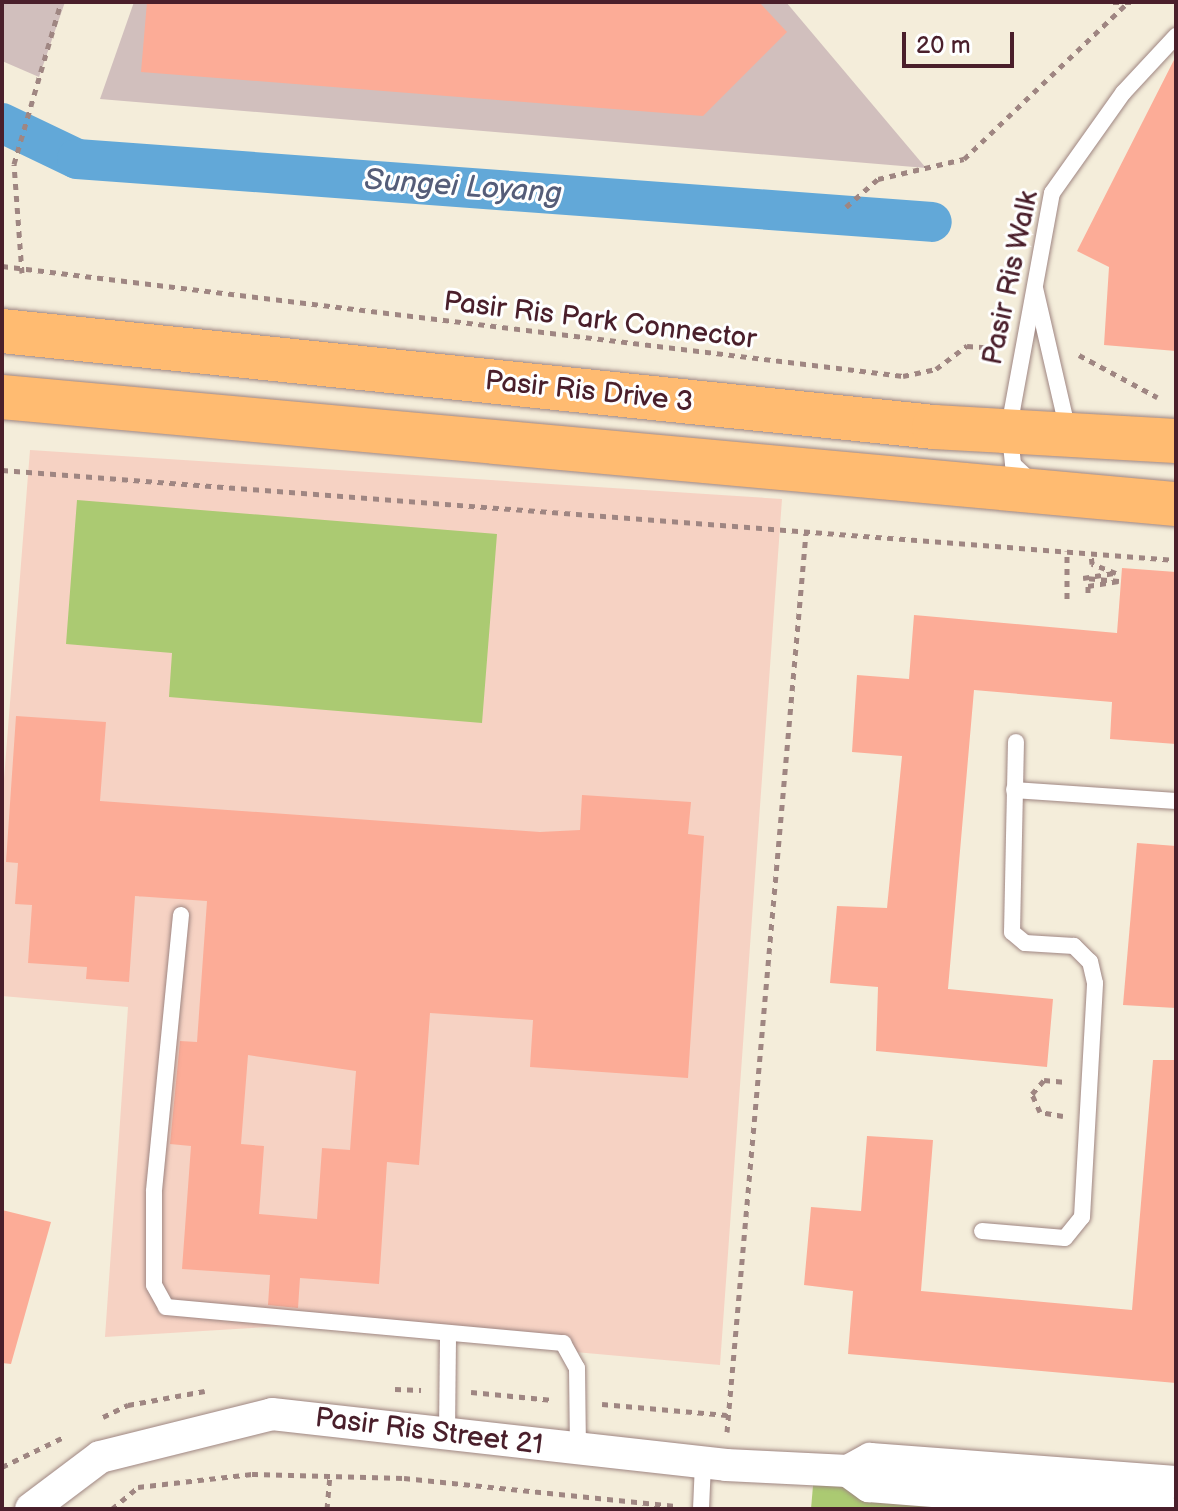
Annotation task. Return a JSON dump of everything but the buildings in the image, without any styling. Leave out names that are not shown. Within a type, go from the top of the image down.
[{"type":"main road","name":"Pasir Ris Drive 3","points":[[2,331],[934,427],[1009,427],[1176,441]]},
{"type":"main road","name":"Pasir Ris Drive 3","points":[[2,397],[1176,504]]},
{"type":"street","name":"Pasir Ris Street 21","points":[[31,1509],[100,1457],[272,1414],[714,1464],[848,1471],[880,1487],[1162,1509]]},
{"type":"street","name":"Pasir Ris Street 21","points":[[848,1471],[870,1459],[1176,1482]]},
{"type":"lane","name":"Pasir Ris Walk","points":[[1043,491],[1013,464],[1009,427],[1019,349],[1052,193],[1083,144],[1176,36]]},
{"type":"lane","points":[[1033,275],[1045,351],[1068,431]]},
{"type":"lane","points":[[982,1231],[1065,1238],[1076,1231],[1088,1121],[1090,962],[1074,946],[1025,943],[1012,932],[1016,742]]},
{"type":"lane","points":[[1014,790],[1176,801]]},
{"type":"lane","points":[[181,915],[154,1192],[154,1285],[166,1307],[448,1335],[563,1343],[577,1368],[578,1449]]},
{"type":"lane","points":[[447,1433],[448,1335]]},
{"type":"lane","points":[[701,1509],[714,1464]]},
{"type":"path","points":[[22,273],[14,164],[61,2]]},
{"type":"path","points":[[1113,2],[1125,5],[1137,2]]},
{"type":"path","points":[[846,207],[878,179],[964,159],[1125,5]]},
{"type":"path","name":"Pasir Ris Park Connector","points":[[2,266],[22,273],[903,376],[936,369],[967,346],[1019,349]]},
{"type":"path","points":[[1045,351],[1090,357],[1117,379],[1176,399]]},
{"type":"path","points":[[2,470],[1176,560]]},
{"type":"path","points":[[714,1464],[806,533]]},
{"type":"path","points":[[1067,551],[1067,599]]},
{"type":"path","points":[[1088,593],[1088,586],[1119,581],[1083,578],[1116,573],[1092,564],[1091,553]]},
{"type":"path","points":[[1088,1121],[1040,1112],[1032,1094],[1044,1080],[1089,1083]]},
{"type":"path","points":[[112,1509],[138,1487],[252,1474],[330,1476],[701,1509]]},
{"type":"path","points":[[327,1509],[330,1476]]},
{"type":"shaded area","points":[[2,2],[65,2],[39,77],[2,61]]},
{"type":"shaded area","points":[[134,2],[786,2],[926,168],[100,99]]},
{"type":"shaded area","points":[[30,450],[782,499],[720,1365],[283,1326],[105,1337],[128,1007],[2,996],[2,804]]},
{"type":"green space","points":[[77,500],[497,534],[482,723],[169,697],[172,653],[66,644]]},
{"type":"green space","points":[[814,1474],[1099,1509],[811,1509]]},
{"type":"waterway","name":"Sungei Loyang","points":[[2,123],[77,159],[932,222]]}]
